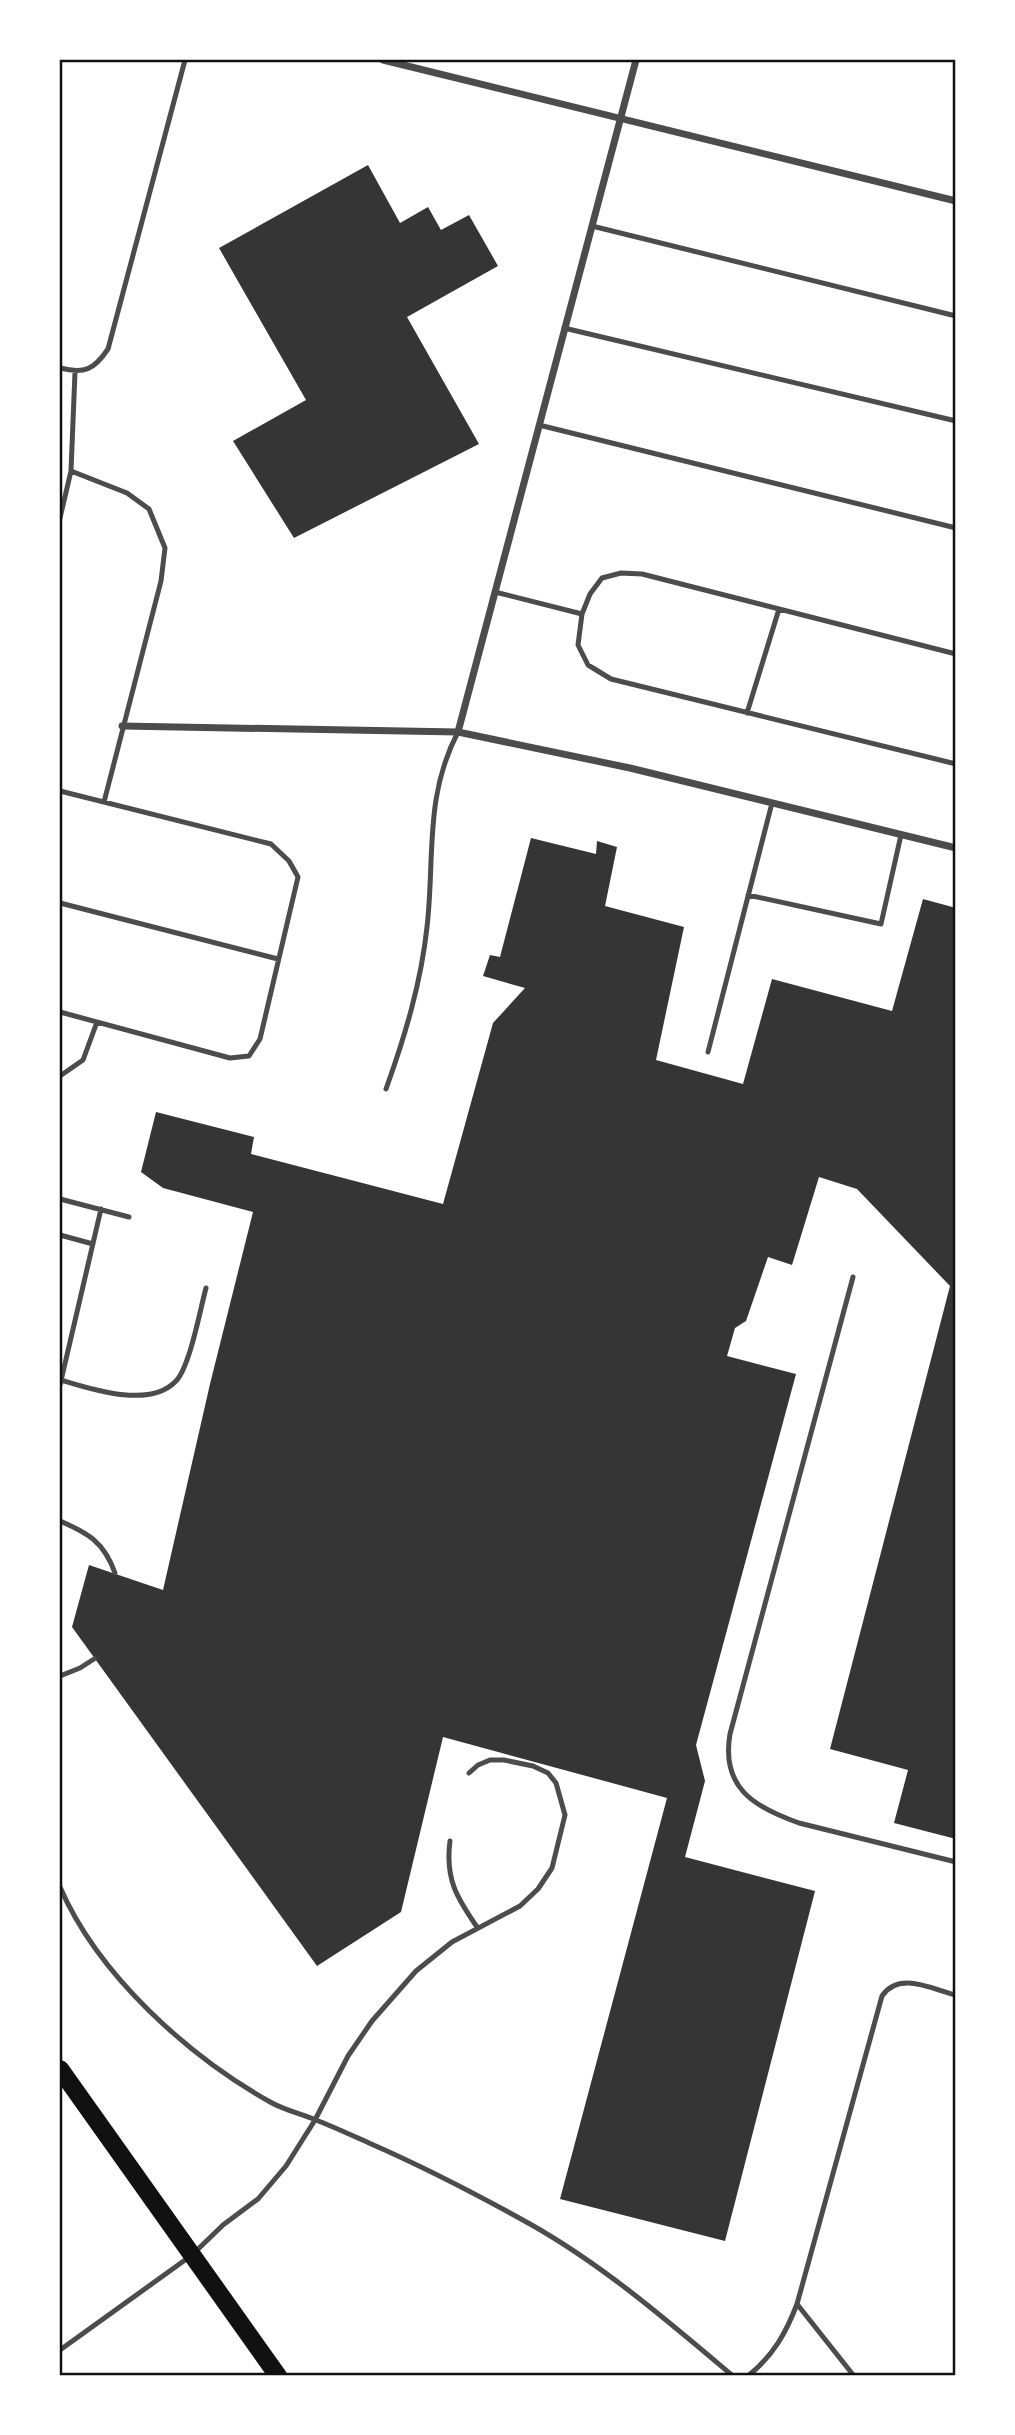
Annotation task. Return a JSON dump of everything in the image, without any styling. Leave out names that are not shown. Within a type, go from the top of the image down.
[{"type":"main road","points":[[60,2069],[278,2375]]},
{"type":"street","points":[[383,60],[956,201]]},
{"type":"street","points":[[458,732],[636,60]]},
{"type":"street","points":[[122,726],[458,732],[618,765],[955,846]]},
{"type":"lane","points":[[60,368],[75,372],[90,369],[108,349],[185,60]]},
{"type":"lane","points":[[592,226],[956,316]]},
{"type":"lane","points":[[564,328],[956,421]]},
{"type":"lane","points":[[60,518],[71,471],[75,372]]},
{"type":"lane","points":[[539,425],[956,528]]},
{"type":"lane","points":[[71,471],[127,493],[149,509],[165,548],[161,581],[104,802]]},
{"type":"lane","points":[[956,654],[642,574],[621,573],[602,578],[590,594],[582,614],[578,645],[588,665],[611,678],[956,764]]},
{"type":"lane","points":[[495,592],[582,614]]},
{"type":"lane","points":[[747,713],[779,609]]},
{"type":"lane","points":[[386,1089],[402,1043],[423,960],[432,876],[434,802],[447,753],[458,732]]},
{"type":"lane","points":[[60,791],[271,844],[289,861],[298,877],[260,1039],[249,1056],[230,1058],[60,1012]]},
{"type":"lane","points":[[708,1052],[772,803]]},
{"type":"lane","points":[[748,895],[881,924],[901,835]]},
{"type":"lane","points":[[60,903],[278,959]]},
{"type":"lane","points":[[60,1076],[83,1060],[97,1022]]},
{"type":"lane","points":[[60,1199],[129,1217]]},
{"type":"lane","points":[[101,1209],[60,1383],[130,1395],[165,1389],[176,1381],[185,1365],[206,1288]]},
{"type":"lane","points":[[60,1235],[93,1244]]},
{"type":"lane","points":[[853,1277],[730,1734],[727,1759],[739,1788],[755,1803],[774,1815],[956,1862]]},
{"type":"lane","points":[[60,1521],[91,1536],[100,1544],[115,1573]]},
{"type":"lane","points":[[60,1676],[94,1659]]},
{"type":"lane","points":[[60,2350],[192,2255],[223,2225],[258,2199],[286,2166],[315,2120],[348,2056],[372,2021],[416,1971],[452,1942],[520,1906],[538,1889],[552,1868],[565,1815],[556,1783],[548,1773],[533,1766],[504,1760],[490,1760],[469,1773]]},
{"type":"lane","points":[[450,1841],[448,1865],[453,1888],[477,1927]]},
{"type":"lane","points":[[60,1888],[107,1963],[133,1995],[165,2026],[235,2082],[275,2105],[315,2120],[453,2183],[533,2225],[612,2278],[733,2375]]},
{"type":"lane","points":[[748,2375],[761,2365],[779,2344],[797,2304],[882,1996],[888,1988],[907,1982],[956,1995]]},
{"type":"lane","points":[[797,2304],[854,2375]]},
{"type":"building","points":[[368,165],[400,223],[428,207],[441,230],[469,215],[498,266],[407,317],[479,444],[294,538],[233,441],[306,400],[219,248]]},
{"type":"building","points":[[531,838],[596,854],[597,841],[617,847],[605,906],[684,927],[656,1060],[743,1084],[772,979],[892,1011],[923,899],[956,908],[956,1839],[894,1823],[908,1770],[830,1749],[950,1286],[857,1189],[819,1177],[792,1265],[768,1257],[746,1321],[735,1328],[727,1356],[796,1374],[696,1745],[705,1781],[685,1857],[815,1891],[725,2241],[560,2199],[667,1798],[443,1737],[401,1912],[317,1966],[72,1627],[89,1565],[163,1590],[253,1212],[163,1188],[141,1172],[156,1112],[254,1137],[251,1154],[443,1204],[493,1023],[525,988],[483,976],[490,955],[500,957]]}]
